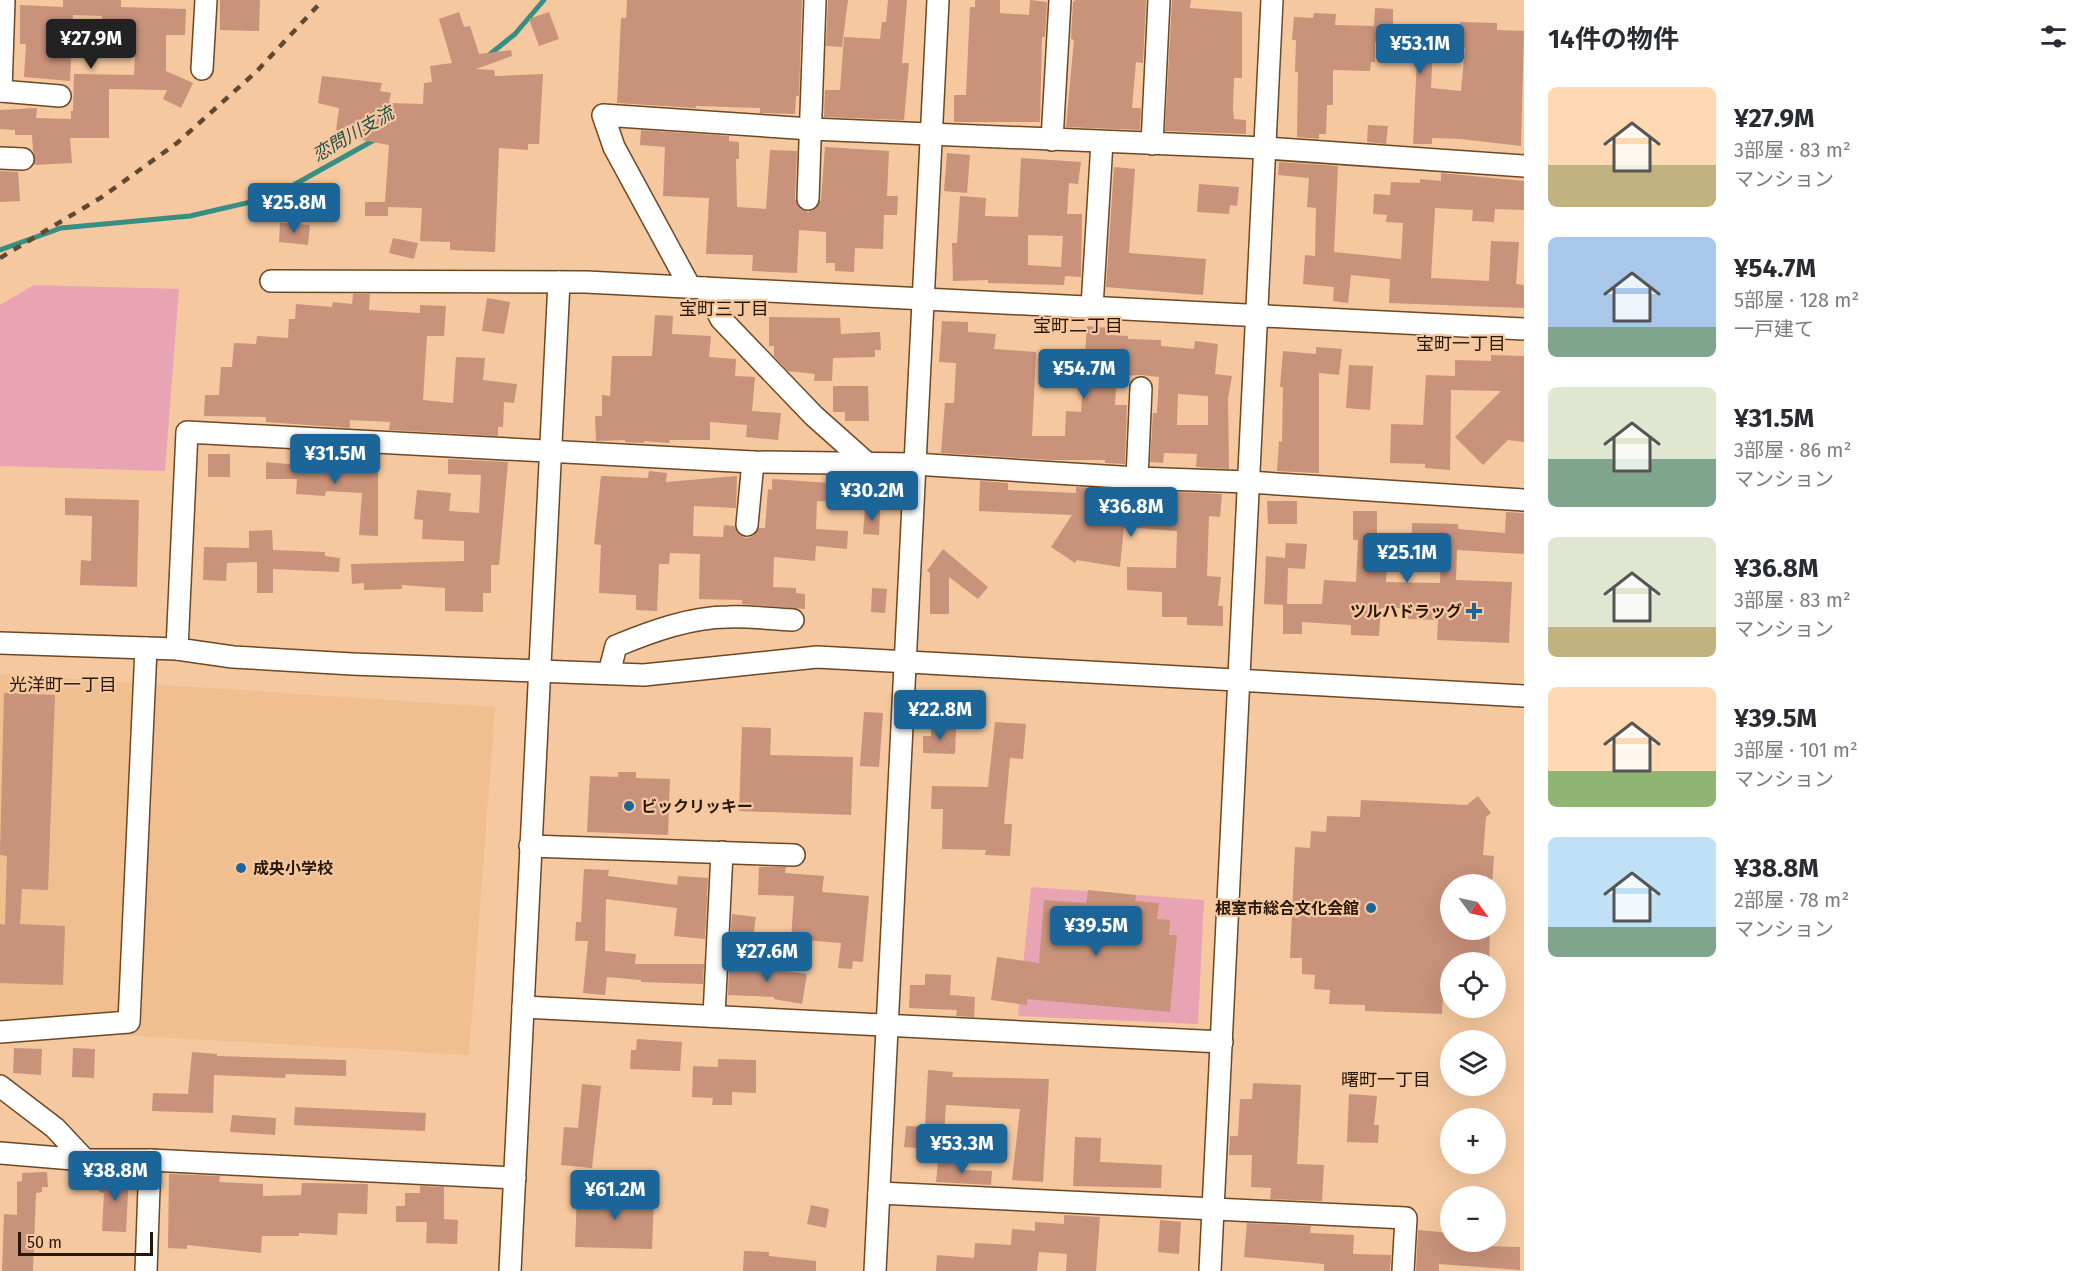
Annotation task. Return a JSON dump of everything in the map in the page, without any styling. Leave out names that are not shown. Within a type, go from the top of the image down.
[{"type":"street","points":[[4,0],[0,92],[60,96]]},
{"type":"street","points":[[202,69],[206,0]]},
{"type":"street","points":[[808,199],[814,0]]},
{"type":"street","points":[[875,1271],[938,0]]},
{"type":"street","points":[[1052,140],[1060,0]]},
{"type":"street","points":[[1152,144],[1159,0]]},
{"type":"street","points":[[1210,1271],[1237,678],[1272,0]]},
{"type":"street","points":[[868,464],[814,416],[721,319],[697,288],[614,147],[603,115],[811,129],[931,132],[1052,140],[1265,148],[1524,166]]},
{"type":"street","points":[[1092,307],[1102,142]]},
{"type":"street","points":[[0,158],[23,159]]},
{"type":"street","points":[[271,281],[559,282],[1524,329]]},
{"type":"street","points":[[510,1271],[559,282]]},
{"type":"street","points":[[1137,478],[1142,388]]},
{"type":"street","points":[[177,649],[187,432],[753,462],[914,464],[1524,500]]},
{"type":"street","points":[[747,525],[753,462]]},
{"type":"street","points":[[609,673],[616,646],[642,635],[690,622],[726,617],[793,620]]},
{"type":"street","points":[[0,643],[177,649],[233,657],[352,664],[609,673],[686,672],[817,657],[1237,678],[1524,696]]},
{"type":"street","points":[[0,1032],[129,1022],[146,648]]},
{"type":"street","points":[[530,846],[795,855]]},
{"type":"street","points":[[714,1016],[722,852]]},
{"type":"street","points":[[523,1007],[1222,1042]]},
{"type":"street","points":[[0,1086],[55,1128],[86,1160]]},
{"type":"street","points":[[0,1154],[86,1160],[150,1160],[515,1179]]},
{"type":"street","points":[[146,1271],[150,1160]]},
{"type":"street","points":[[879,1193],[1406,1218],[1403,1271]]},
{"type":"shaded area","points":[[34,285],[179,289],[165,471],[0,466],[0,305]]},
{"type":"shaded area","name":"成央小学校","points":[[0,674],[495,707],[469,1055],[0,1028]]},
{"type":"shaded area","points":[[1031,887],[1204,900],[1198,1024],[1018,1016]]},
{"type":"building","points":[[63,0],[121,0],[121,7],[186,9],[185,35],[166,35],[166,71],[193,83],[181,108],[163,99],[167,90],[109,89],[109,138],[70,138],[72,163],[34,165],[32,135],[15,135],[15,130],[0,129],[0,110],[37,108],[36,118],[71,119],[74,74],[134,75],[136,31],[101,29],[102,16],[73,15],[70,81],[24,77],[26,44],[20,44],[20,5],[63,7]]},
{"type":"building","points":[[220,0],[260,0],[259,31],[220,30]]},
{"type":"building","points":[[627,0],[802,0],[799,96],[796,96],[795,114],[760,113],[760,108],[696,106],[696,108],[617,103],[621,18],[626,18]]},
{"type":"building","points":[[828,0],[848,0],[842,47],[826,46]]},
{"type":"building","points":[[888,0],[907,0],[902,63],[909,63],[904,120],[824,117],[825,90],[840,90],[844,37],[880,39],[882,22],[886,22]]},
{"type":"building","points":[[975,0],[1000,0],[1000,13],[1029,15],[1030,0],[1047,2],[1045,37],[1042,37],[1040,122],[954,122],[954,95],[966,95],[970,7],[975,7]]},
{"type":"building","points":[[1076,0],[1146,0],[1143,63],[1136,62],[1132,108],[1141,108],[1140,130],[1066,127],[1074,40],[1071,39],[1073,2]]},
{"type":"building","points":[[1172,0],[1191,0],[1190,8],[1242,12],[1242,78],[1234,78],[1233,109],[1234,119],[1246,120],[1246,134],[1165,131]]},
{"type":"building","points":[[1375,8],[1393,9],[1393,24],[1460,26],[1460,22],[1497,23],[1497,30],[1524,31],[1521,146],[1432,138],[1432,144],[1413,144],[1417,58],[1403,57],[1404,42],[1375,42],[1375,62],[1371,62],[1370,71],[1333,70],[1333,105],[1327,105],[1326,134],[1319,134],[1319,139],[1297,137],[1298,72],[1295,72],[1296,40],[1292,40],[1294,17],[1313,18],[1314,13],[1336,14],[1335,25],[1374,26]],"holes":[[[1433,47],[1465,48],[1461,91],[1431,88]]]},
{"type":"building","points":[[459,12],[464,27],[470,26],[479,54],[511,50],[512,56],[476,69],[494,70],[495,76],[543,74],[539,144],[528,144],[528,150],[499,148],[495,252],[450,250],[450,242],[420,241],[422,208],[388,207],[388,216],[365,216],[365,202],[385,202],[389,145],[340,136],[341,131],[336,130],[339,108],[318,103],[322,76],[382,83],[380,91],[391,93],[389,103],[423,104],[424,83],[432,82],[430,66],[452,63],[439,19]]},
{"type":"building","points":[[549,12],[559,39],[539,46],[529,19]]},
{"type":"building","points":[[1368,125],[1388,126],[1386,144],[1367,142]]},
{"type":"building","points":[[641,130],[729,136],[729,141],[739,142],[739,159],[736,159],[737,207],[766,209],[770,150],[797,151],[795,199],[801,209],[808,212],[814,210],[821,200],[825,147],[889,151],[887,196],[898,196],[897,215],[884,215],[883,249],[855,248],[854,272],[835,271],[835,263],[826,263],[826,232],[799,230],[797,273],[752,271],[753,255],[706,254],[709,198],[663,196],[665,147],[640,145]]},
{"type":"building","points":[[947,153],[970,155],[967,193],[944,191]]},
{"type":"building","points":[[1021,158],[1081,162],[1078,184],[1069,183],[1067,214],[1082,214],[1081,277],[1065,276],[1064,285],[988,283],[988,280],[953,281],[952,243],[957,243],[960,196],[986,198],[985,216],[1018,217]],"holes":[[[1028,235],[1063,236],[1061,267],[1028,265]]]},
{"type":"building","points":[[1279,162],[1338,166],[1334,252],[1401,259],[1403,223],[1386,222],[1387,215],[1373,214],[1374,194],[1390,195],[1391,182],[1420,183],[1420,179],[1441,181],[1441,173],[1524,181],[1524,210],[1495,209],[1494,222],[1472,221],[1473,210],[1435,208],[1431,278],[1489,281],[1491,241],[1519,242],[1516,284],[1524,285],[1524,308],[1389,303],[1390,279],[1351,275],[1348,303],[1333,301],[1334,287],[1303,284],[1305,255],[1315,256],[1316,208],[1307,207],[1309,178],[1278,175]]},
{"type":"building","points":[[1114,167],[1135,169],[1129,253],[1206,259],[1203,295],[1106,287]]},
{"type":"building","points":[[0,171],[18,172],[20,201],[0,202]]},
{"type":"building","points":[[1199,184],[1239,187],[1237,206],[1230,205],[1229,214],[1197,212]]},
{"type":"building","points":[[280,223],[310,225],[308,245],[279,242]]},
{"type":"building","points":[[393,238],[418,243],[414,259],[389,253]]},
{"type":"building","points":[[353,294],[370,294],[369,310],[420,313],[420,305],[446,306],[444,336],[427,336],[423,400],[453,403],[456,357],[485,358],[483,380],[517,384],[514,403],[504,402],[503,427],[498,427],[498,436],[389,430],[390,422],[350,420],[350,428],[266,422],[266,417],[204,416],[205,395],[219,395],[221,367],[232,367],[234,343],[256,344],[257,336],[288,338],[289,319],[295,319],[296,304],[332,307],[333,302],[352,304]]},
{"type":"building","points":[[487,298],[510,302],[504,334],[482,331]]},
{"type":"building","points":[[655,315],[673,316],[672,334],[711,336],[709,357],[736,359],[735,376],[755,377],[752,411],[781,413],[778,440],[746,437],[747,425],[710,422],[710,440],[670,440],[669,443],[596,441],[595,416],[602,416],[602,395],[610,396],[612,356],[652,356]]},
{"type":"building","points":[[769,317],[840,318],[841,334],[880,332],[881,350],[875,350],[875,357],[833,358],[832,381],[814,381],[815,374],[788,371],[774,356],[774,346],[769,346]]},
{"type":"building","points":[[942,321],[968,322],[968,332],[996,334],[994,349],[1036,352],[1032,436],[1065,436],[1066,411],[1081,412],[1087,326],[1110,328],[1110,335],[1128,336],[1128,339],[1161,340],[1161,346],[1194,349],[1195,341],[1218,344],[1215,374],[1232,376],[1228,398],[1229,469],[1196,467],[1197,454],[1164,453],[1163,463],[1150,462],[1153,413],[1157,413],[1159,377],[1142,375],[1117,376],[1115,405],[1127,405],[1125,464],[1105,463],[1105,460],[1053,460],[941,453],[945,403],[954,403],[956,363],[939,362]],"holes":[[[1178,394],[1208,396],[1208,425],[1177,425]]]},
{"type":"building","points":[[1316,347],[1342,349],[1339,375],[1319,373],[1319,473],[1277,471],[1279,441],[1282,442],[1283,387],[1280,387],[1283,351],[1316,354]]},
{"type":"building","points":[[1491,355],[1524,356],[1524,442],[1508,440],[1483,465],[1455,437],[1501,391],[1451,390],[1450,470],[1425,468],[1425,464],[1390,463],[1391,424],[1423,425],[1426,375],[1455,376],[1455,360],[1491,361]]},
{"type":"building","points":[[1349,365],[1373,366],[1370,410],[1346,408]]},
{"type":"building","points":[[833,386],[868,386],[869,421],[845,421],[845,412],[833,412]]},
{"type":"building","points":[[331,452],[352,454],[351,471],[378,472],[378,536],[359,535],[362,493],[326,491],[325,496],[296,494],[297,479],[266,479],[266,462],[331,468]]},
{"type":"building","points":[[208,454],[230,454],[230,477],[208,477]]},
{"type":"building","points":[[448,459],[508,462],[499,565],[491,565],[491,593],[483,593],[483,612],[445,611],[445,588],[402,585],[402,589],[364,590],[364,583],[352,584],[351,564],[464,561],[464,541],[422,539],[423,520],[414,519],[417,490],[451,493],[449,511],[479,513],[481,475],[448,474]]},
{"type":"building","points":[[649,471],[667,473],[666,482],[737,476],[736,508],[694,506],[693,536],[723,537],[724,525],[735,526],[739,535],[746,538],[753,536],[759,528],[765,528],[768,489],[772,490],[772,479],[829,483],[829,476],[850,476],[848,503],[817,501],[816,529],[848,531],[847,549],[816,546],[815,561],[774,557],[773,587],[796,588],[796,593],[805,594],[805,609],[742,604],[742,600],[699,599],[700,554],[670,553],[669,564],[659,564],[657,611],[636,610],[636,595],[599,593],[601,545],[594,544],[601,476],[648,478]]},
{"type":"building","points":[[980,481],[1008,483],[1008,490],[1076,493],[1076,487],[1222,494],[1220,517],[1209,516],[1207,576],[1221,577],[1218,606],[1223,606],[1223,626],[1187,625],[1187,617],[1162,617],[1162,592],[1127,590],[1127,567],[1176,568],[1177,531],[1124,527],[1120,567],[1077,560],[1075,563],[1051,547],[1072,515],[979,511]]},
{"type":"building","points":[[65,498],[139,500],[137,587],[80,585],[81,560],[91,561],[92,516],[65,515]]},
{"type":"building","points":[[1267,501],[1297,501],[1297,524],[1268,524]]},
{"type":"building","points":[[865,508],[880,509],[879,535],[863,534]]},
{"type":"building","points":[[1353,511],[1377,511],[1377,560],[1387,561],[1386,582],[1440,583],[1441,556],[1411,555],[1412,523],[1458,524],[1458,529],[1505,533],[1506,512],[1524,513],[1524,554],[1457,550],[1456,580],[1512,582],[1509,643],[1437,640],[1438,620],[1408,619],[1409,608],[1381,608],[1379,636],[1351,635],[1351,625],[1302,622],[1302,634],[1283,634],[1283,605],[1264,604],[1266,556],[1285,558],[1286,543],[1307,544],[1305,569],[1288,568],[1287,604],[1322,604],[1324,580],[1356,582],[1358,540],[1353,540]]},
{"type":"building","points":[[272,530],[273,550],[325,552],[325,556],[340,558],[339,572],[273,569],[273,593],[257,593],[257,562],[227,563],[226,581],[203,580],[204,547],[249,548],[249,531]]},
{"type":"building","points":[[943,549],[988,587],[978,599],[949,577],[949,614],[930,614],[930,573],[927,571]]},
{"type":"building","points":[[872,588],[887,589],[885,613],[871,612]]},
{"type":"building","points":[[4,693],[55,695],[48,890],[22,889],[20,924],[65,926],[63,985],[0,983],[0,924],[5,925],[7,856],[0,855]]},
{"type":"building","points":[[864,712],[883,713],[879,767],[860,766]]},
{"type":"building","points":[[995,722],[1026,724],[1023,759],[1010,758],[1004,824],[1012,824],[1010,856],[985,855],[986,850],[942,849],[943,809],[931,809],[932,786],[988,787]]},
{"type":"building","points":[[742,727],[771,728],[770,755],[853,757],[851,815],[739,811]]},
{"type":"building","points":[[931,727],[956,728],[955,754],[923,753],[923,736],[931,736]]},
{"type":"building","name":"ビックリッキー","points":[[618,772],[636,772],[636,778],[670,779],[668,835],[587,832],[590,776],[618,777]]},
{"type":"building","name":"根室市総合文化会館","points":[[1478,796],[1491,813],[1486,817],[1483,855],[1494,856],[1493,874],[1440,874],[1440,940],[1490,940],[1489,952],[1440,952],[1440,1014],[1365,1011],[1365,1005],[1329,1004],[1330,990],[1314,989],[1315,975],[1302,974],[1302,958],[1290,958],[1295,847],[1310,848],[1311,831],[1326,832],[1327,816],[1360,817],[1361,800],[1467,805]]},
{"type":"building","points":[[759,867],[786,867],[785,873],[824,876],[822,892],[869,896],[863,962],[853,961],[852,969],[838,968],[841,943],[791,939],[794,896],[758,895]]},
{"type":"building","points":[[584,869],[609,870],[608,876],[677,885],[678,876],[708,878],[705,939],[674,936],[677,908],[606,899],[605,951],[636,954],[635,964],[704,964],[703,984],[641,982],[641,980],[607,977],[605,995],[583,993],[588,941],[575,941],[576,922],[581,922]]},
{"type":"building","points":[[1088,890],[1136,895],[1135,901],[1159,903],[1157,919],[1170,920],[1169,935],[1177,935],[1170,1012],[1027,999],[1027,1005],[991,1000],[997,957],[1039,963],[1044,900],[1086,903]]},
{"type":"building","points":[[732,914],[756,917],[752,944],[730,942]]},
{"type":"building","points":[[729,965],[773,966],[773,969],[807,974],[802,1004],[774,999],[774,997],[728,995]]},
{"type":"building","points":[[925,974],[951,975],[950,995],[975,997],[974,1017],[956,1016],[957,1010],[909,1008],[910,985],[925,985]]},
{"type":"building","points":[[637,1039],[682,1042],[680,1071],[630,1069],[631,1050],[636,1050]]},
{"type":"building","points":[[14,1048],[42,1049],[41,1075],[13,1073]]},
{"type":"building","points":[[73,1048],[95,1049],[94,1078],[72,1077]]},
{"type":"building","points":[[192,1052],[217,1054],[217,1056],[346,1060],[346,1076],[286,1074],[285,1078],[214,1075],[213,1113],[152,1111],[153,1093],[188,1094]]},
{"type":"building","points":[[718,1059],[756,1060],[756,1093],[732,1092],[732,1105],[712,1105],[713,1098],[692,1097],[693,1066],[718,1067]]},
{"type":"building","points":[[928,1070],[953,1072],[952,1077],[1049,1079],[1043,1182],[1012,1180],[1020,1109],[946,1105],[943,1150],[904,1147],[906,1126],[925,1127]]},
{"type":"building","points":[[1253,1083],[1301,1085],[1297,1164],[1324,1165],[1322,1201],[1270,1199],[1271,1188],[1251,1187],[1252,1155],[1229,1155],[1230,1136],[1238,1136],[1240,1099],[1252,1099]]},
{"type":"building","points":[[582,1084],[601,1086],[592,1168],[561,1165],[564,1127],[578,1128]]},
{"type":"building","points":[[1349,1094],[1377,1096],[1374,1125],[1379,1125],[1378,1143],[1347,1142]]},
{"type":"building","points":[[295,1107],[426,1113],[425,1131],[294,1125]]},
{"type":"building","points":[[232,1115],[276,1118],[275,1135],[230,1132]]},
{"type":"building","points":[[1075,1137],[1101,1138],[1100,1162],[1162,1165],[1161,1188],[1073,1186]]},
{"type":"building","points":[[938,1162],[964,1164],[963,1170],[992,1171],[991,1185],[936,1182]]},
{"type":"building","points":[[47,1172],[48,1187],[42,1187],[42,1192],[36,1193],[33,1271],[2,1271],[4,1214],[17,1215],[17,1182],[22,1181],[22,1173]]},
{"type":"building","points":[[111,1173],[129,1173],[126,1232],[102,1231],[104,1193],[99,1192],[100,1176],[111,1177]]},
{"type":"building","points":[[169,1174],[220,1176],[219,1182],[263,1184],[263,1196],[301,1195],[302,1183],[368,1184],[367,1214],[338,1213],[337,1235],[299,1233],[299,1236],[262,1236],[261,1253],[187,1245],[187,1249],[168,1248]]},
{"type":"building","points":[[420,1186],[444,1187],[444,1219],[458,1220],[457,1244],[426,1243],[427,1222],[396,1222],[396,1206],[405,1206],[405,1193],[420,1193]]},
{"type":"building","points":[[577,1193],[654,1195],[652,1249],[575,1247]]},
{"type":"building","points":[[811,1205],[829,1209],[826,1228],[807,1224]]},
{"type":"building","points":[[1064,1215],[1100,1217],[1096,1271],[1066,1271],[1067,1254],[1039,1252],[1037,1271],[936,1271],[937,1255],[974,1258],[975,1243],[1011,1245],[1012,1229],[1035,1231],[1035,1222],[1064,1224]]},
{"type":"building","points":[[1160,1220],[1181,1222],[1179,1254],[1158,1252]]},
{"type":"building","points":[[1247,1223],[1311,1226],[1310,1233],[1354,1235],[1353,1254],[1391,1255],[1390,1271],[1324,1271],[1324,1264],[1244,1257]]},
{"type":"building","points":[[1418,1230],[1440,1232],[1440,1252],[1506,1252],[1506,1247],[1520,1247],[1520,1270],[1439,1264],[1439,1271],[1416,1271]]},
{"type":"building","points":[[744,1251],[769,1252],[769,1256],[816,1261],[816,1271],[743,1271]]},
{"type":"waterway","name":"恋問川支流","points":[[489,55],[515,34],[544,0]]},
{"type":"waterway","name":"恋問川支流","points":[[0,250],[61,228],[190,216],[272,197],[376,139]]},
{"type":"railway","points":[[0,258],[102,197],[177,143],[257,71],[323,0]]},
{"type":"place","name":"ツルハドラッグ","points":[[1474,611]]},
{"type":"place","name":"ビックリッキー","points":[[629,806]]},
{"type":"place","name":"成央小学校","points":[[241,868]]},
{"type":"place","name":"根室市総合文化会館","points":[[1371,908]]},
{"type":"district","name":"宝町三丁目","points":[[724,309]]},
{"type":"district","name":"宝町二丁目","points":[[1078,326]]},
{"type":"district","name":"宝町一丁目","points":[[1461,344]]},
{"type":"district","name":"光洋町一丁目","points":[[63,685]]},
{"type":"district","name":"曙町一丁目","points":[[1386,1080]]}]
